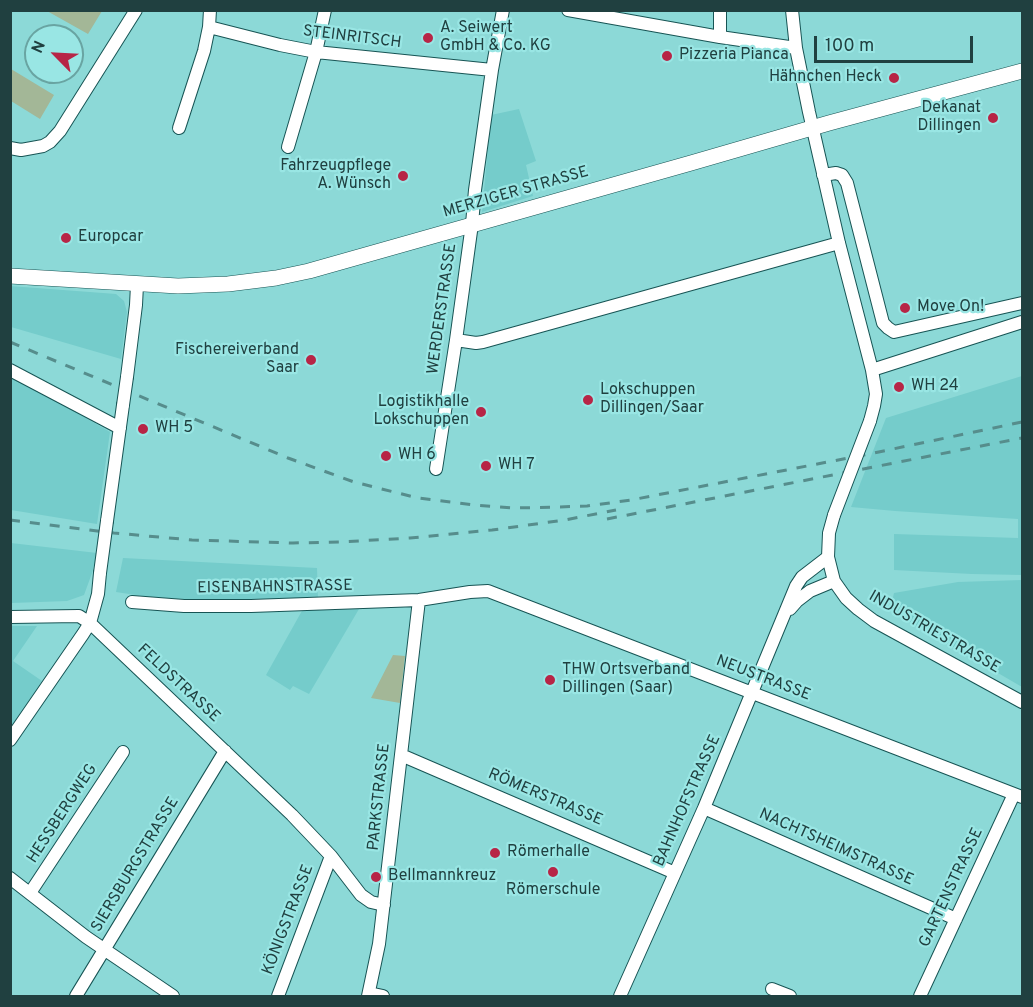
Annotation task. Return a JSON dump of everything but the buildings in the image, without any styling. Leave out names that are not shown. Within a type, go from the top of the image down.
[{"type":"main road","name":"MERZIGER STRASSE","points":[[10,276],[137,285],[205,286],[276,278],[309,271],[1023,71]]},
{"type":"street","points":[[10,148],[21,150],[43,146],[50,142],[60,131],[136,10]]},
{"type":"street","points":[[179,128],[195,81],[209,27],[210,10]]},
{"type":"street","points":[[288,147],[316,52],[325,10]]},
{"type":"street","name":"WERDERSTRASSE","points":[[436,469],[456,340],[492,70],[503,10]]},
{"type":"street","points":[[568,10],[796,48]]},
{"type":"street","points":[[720,10],[720,37]]},
{"type":"street","points":[[792,10],[796,48],[823,175],[872,370],[1023,322]]},
{"type":"street","name":"STEINRITSCH","points":[[209,27],[316,52],[492,70]]},
{"type":"street","points":[[823,175],[836,173],[842,175],[847,183],[883,323],[894,332],[1023,303]]},
{"type":"street","points":[[456,340],[483,342],[839,243]]},
{"type":"street","points":[[10,740],[90,623],[98,594],[137,285]]},
{"type":"street","points":[[10,370],[120,428]]},
{"type":"street","name":"INDUSTRIESTRASSE","points":[[872,370],[876,394],[874,406],[829,533],[828,557],[834,580],[846,598],[874,621],[1023,702]]},
{"type":"street","name":"BAHNHOFSTRASSE","points":[[620,996],[704,808],[796,586],[802,577],[828,557]]},
{"type":"street","name":"BAHNHOFSTRASSE","points":[[784,617],[797,601],[810,591],[834,580]]},
{"type":"street","name":"NEUSTRASSE","points":[[419,600],[470,592],[495,593],[1018,795]]},
{"type":"street","name":"EISENBAHNSTRASSE","points":[[132,602],[184,606],[251,606],[419,600]]},
{"type":"street","name":"PARKSTRASSE","points":[[369,995],[384,905],[419,600]]},
{"type":"street","points":[[10,617],[79,616],[90,623]]},
{"type":"street","name":"FELDSTRASSE","points":[[90,623],[284,807],[330,856],[361,895],[371,902],[384,905]]},
{"type":"street","name":"SIERSBURGSTRASSE","points":[[76,996],[225,751]]},
{"type":"street","name":"HESSBERGWEG","points":[[30,894],[123,752]]},
{"type":"street","name":"RÖMERSTRASSE","points":[[401,755],[675,873]]},
{"type":"street","name":"GARTENSTRASSE","points":[[924,995],[956,919],[1018,795]]},
{"type":"street","name":"NACHTSHEIMSTRASSE","points":[[704,808],[956,919]]},
{"type":"street","name":"KÖNIGSTRASSE","points":[[278,996],[330,856]]},
{"type":"street","points":[[10,878],[104,950],[173,996]]},
{"type":"street","points":[[772,989],[790,996]]},
{"type":"street","points":[[369,995],[383,996]]},
{"type":"shaded area","points":[[519,109],[536,161],[526,165],[533,196],[482,212],[491,115]]},
{"type":"shaded area","points":[[10,286],[116,294],[124,301],[127,312],[121,359],[11,327]]},
{"type":"shaded area","points":[[10,374],[110,432],[97,524],[11,510]]},
{"type":"shaded area","points":[[1022,376],[1022,575],[894,570],[894,534],[1018,538],[1018,519],[851,507],[886,418]]},
{"type":"shaded area","points":[[11,543],[97,553],[84,595],[67,601],[11,603]]},
{"type":"shaded area","points":[[123,558],[317,568],[318,600],[202,600],[149,597],[116,592]]},
{"type":"shaded area","points":[[1022,580],[1022,687],[890,610],[894,593],[958,582]]},
{"type":"shaded area","points":[[303,609],[359,609],[309,694],[293,686],[290,690],[266,675]]},
{"type":"shaded area","points":[[11,626],[37,626],[13,661],[42,681],[11,727]]},
{"type":"green space","points":[[47,11],[102,11],[88,34],[84,32],[84,24],[70,24]]},
{"type":"green space","points":[[11,69],[24,77],[24,84],[36,84],[54,95],[40,119],[11,101]]},
{"type":"green space","points":[[393,655],[405,656],[400,703],[371,698]]},
{"type":"railway","points":[[10,342],[288,458],[354,482],[418,498],[474,505],[514,508],[557,507],[587,506],[631,500],[1022,422]]},
{"type":"railway","points":[[607,519],[1022,438]]},
{"type":"railway","points":[[10,520],[192,540],[293,543],[410,538],[492,530],[616,510]]},
{"type":"place","name":"A. Seiwert GmbH & Co. KG","points":[[428,38]]},
{"type":"place","name":"Pizzeria Pianca","points":[[667,56]]},
{"type":"place","name":"Hähnchen Heck","points":[[894,78]]},
{"type":"place","name":"Dekanat Dillingen","points":[[993,118]]},
{"type":"place","name":"Fahrzeugpflege A. Wünsch","points":[[403,176]]},
{"type":"place","name":"Europcar","points":[[66,238]]},
{"type":"place","name":"Move On!","points":[[905,308]]},
{"type":"place","name":"Fischereiverband Saar","points":[[311,360]]},
{"type":"place","name":"WH 24","points":[[899,387]]},
{"type":"place","name":"Lokschuppen Dillingen/Saar","points":[[588,400]]},
{"type":"place","name":"Logistikhalle Lokschuppen","points":[[481,412]]},
{"type":"place","name":"WH 5","points":[[143,429]]},
{"type":"place","name":"WH 6","points":[[386,456]]},
{"type":"place","name":"WH 7","points":[[486,466]]},
{"type":"place","name":"THW Ortsverband Dillingen (Saar)","points":[[550,680]]},
{"type":"place","name":"Römerhalle","points":[[495,853]]},
{"type":"place","name":"Römerschule","points":[[553,872]]},
{"type":"place","name":"Bellmannkreuz","points":[[376,877]]}]
